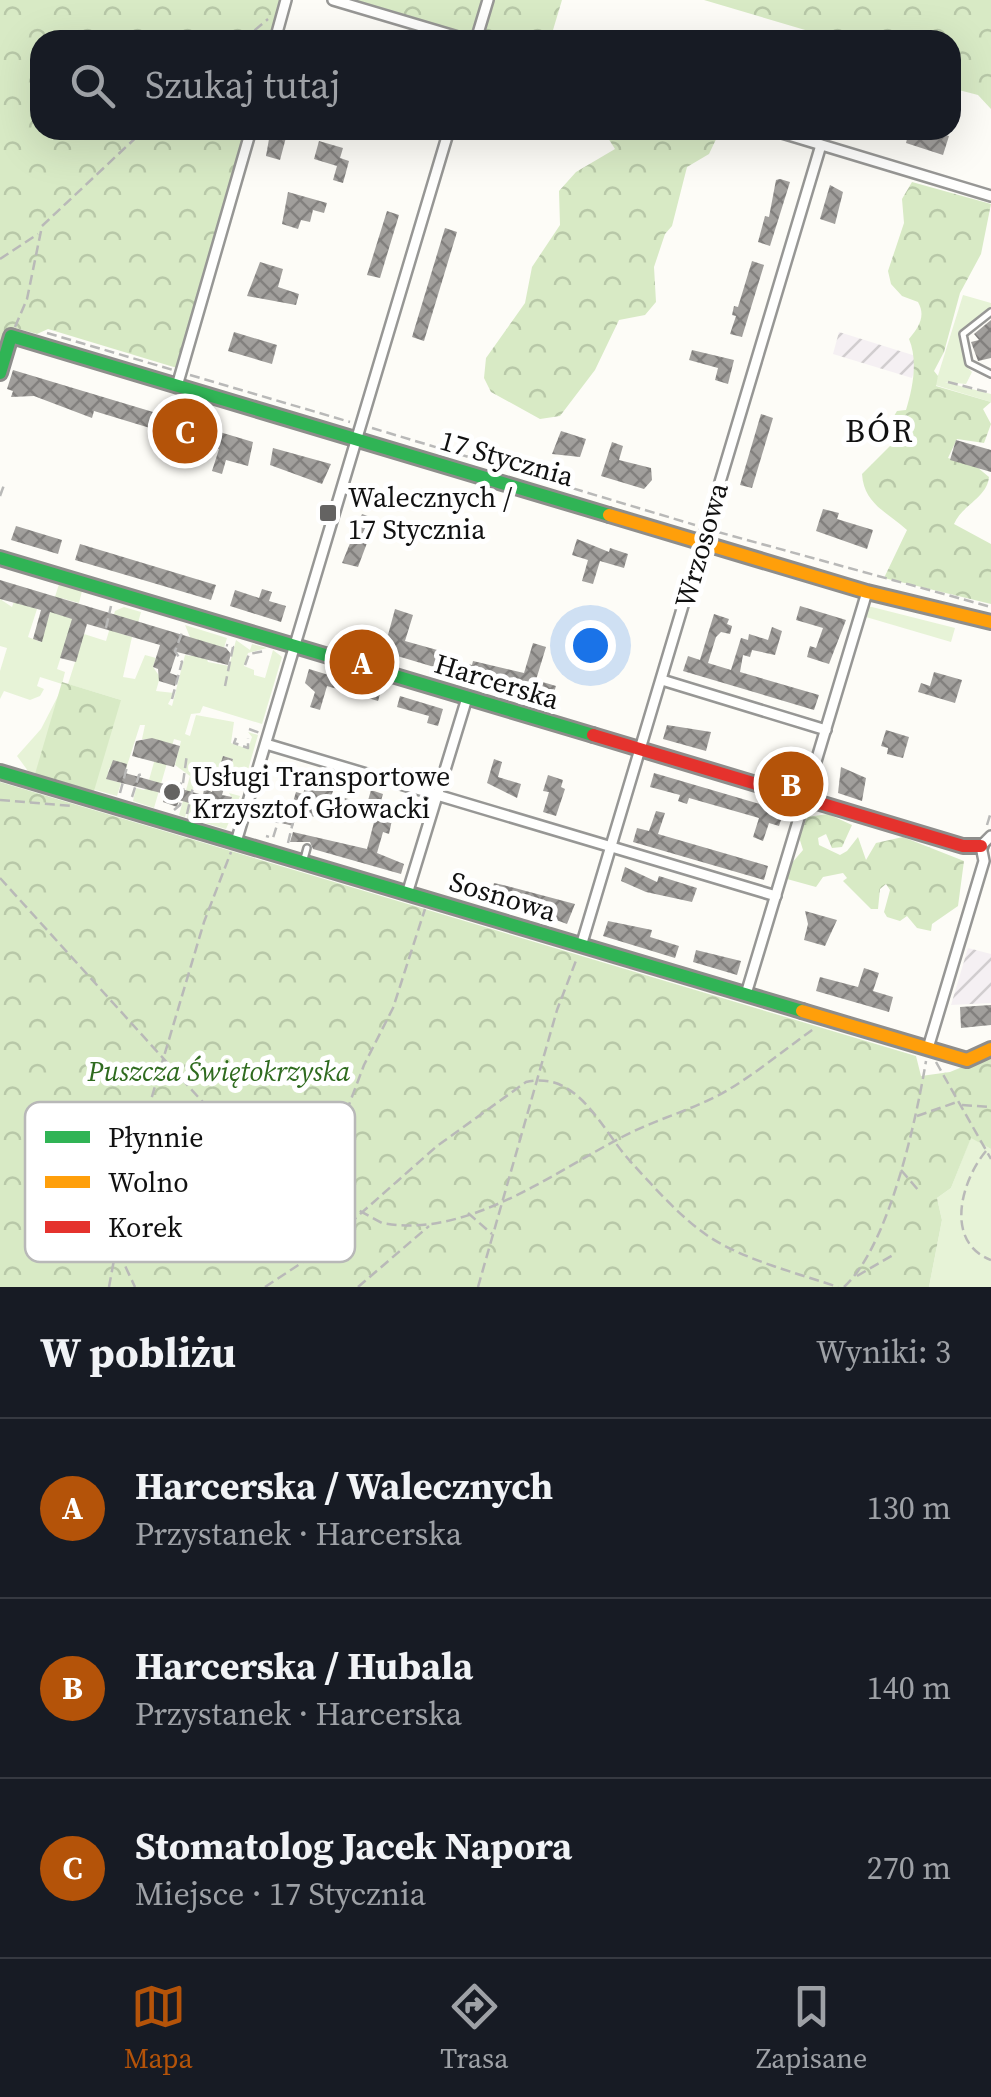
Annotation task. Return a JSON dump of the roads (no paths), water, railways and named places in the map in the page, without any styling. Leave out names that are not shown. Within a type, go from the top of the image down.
[{"type":"street","points":[[333,0],[434,30]]},
{"type":"street","points":[[479,30],[488,0]]},
{"type":"street","points":[[279,30],[286,3]]},
{"type":"street","points":[[179,379],[248,140]]},
{"type":"street","points":[[236,842],[447,140]]},
{"type":"street","points":[[805,140],[991,196]]},
{"type":"street","name":"Wrzosowa","points":[[581,946],[822,145]]},
{"type":"street","name":"17 Stycznia","points":[[0,373],[11,336],[179,379],[358,440],[867,592],[991,622]]},
{"type":"street","name":"Harcerska","points":[[0,558],[86,588],[968,848],[985,838]]},
{"type":"street","points":[[746,994],[867,592]]},
{"type":"street","points":[[662,680],[826,730]]},
{"type":"street","points":[[408,894],[466,698]]},
{"type":"street","points":[[266,744],[776,896]]},
{"type":"street","name":"Sosnowa","points":[[0,772],[967,1060],[991,1049]]},
{"type":"street","points":[[928,1048],[984,861],[985,838]]},
{"type":"lane","points":[[991,312],[963,334],[969,363],[991,374]]},
{"type":"lane","points":[[303,862],[307,848]]},
{"type":"place","name":"Stomatolog Jacek Napora","points":[[185,431]]},
{"type":"place","name":"Walecznych / 17 Stycznia","points":[[328,513]]},
{"type":"place","name":"Harcerska / Walecznych","points":[[362,662]]},
{"type":"place","name":"Harcerska / Hubala","points":[[791,784]]},
{"type":"place","name":"Usługi Transportowe Krzysztof Głowacki","points":[[172,792]]},
{"type":"district","name":"BÓR","points":[[880,431]]},
{"type":"park label","name":"Puszcza Świętokrzyska","points":[[219,1071]]}]
